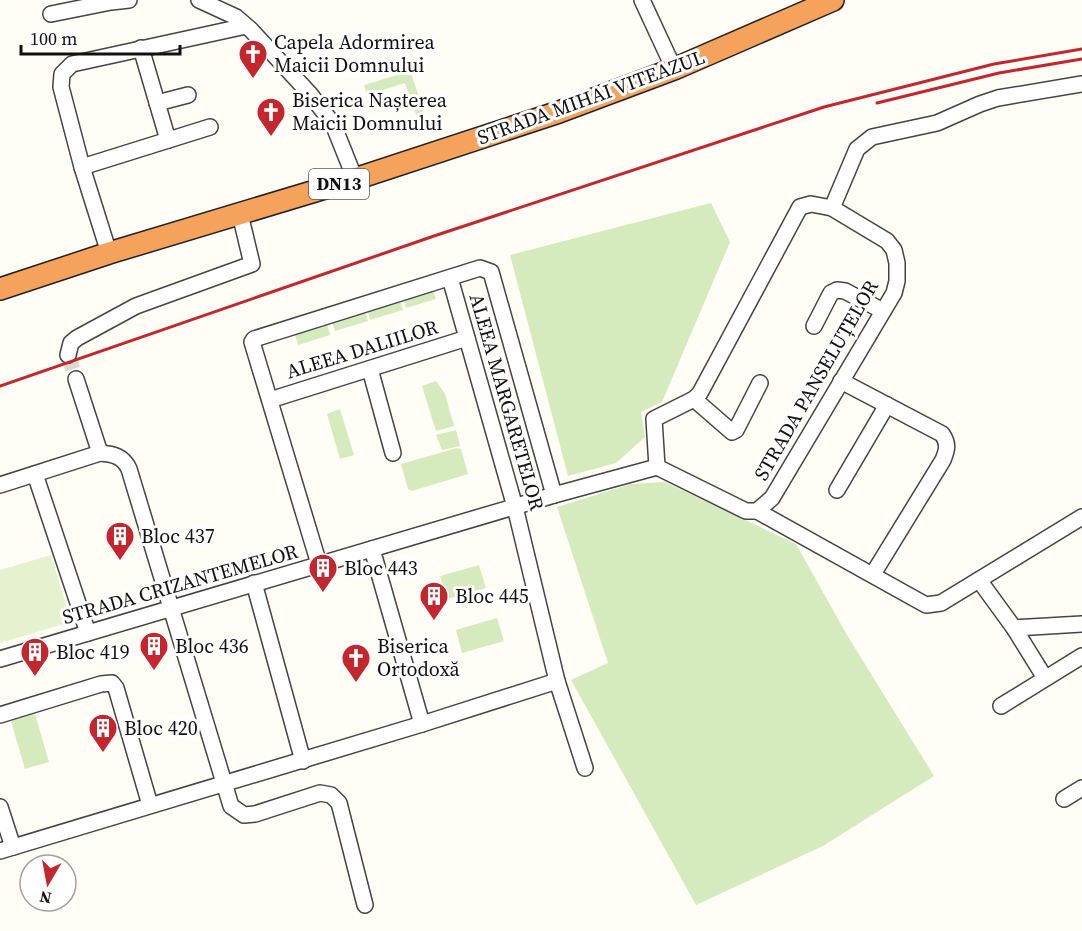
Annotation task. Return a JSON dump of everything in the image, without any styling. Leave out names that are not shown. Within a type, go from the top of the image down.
[{"type":"highway","name":"STRADA MIHAI VITEAZUL","points":[[0,289],[109,253],[356,179],[568,109],[674,69],[833,0]]},
{"type":"street","points":[[51,14],[129,0]]},
{"type":"street","points":[[199,0],[223,10],[246,26],[310,94],[333,124],[356,179]]},
{"type":"street","points":[[642,0],[674,69]]},
{"type":"street","points":[[109,253],[82,167],[61,87],[62,74],[72,64],[246,26]]},
{"type":"street","points":[[141,48],[168,140]]},
{"type":"street","points":[[832,208],[857,149],[864,141],[872,137],[937,123],[998,98],[1082,84]]},
{"type":"street","points":[[157,104],[188,95]]},
{"type":"street","points":[[82,167],[210,127]]},
{"type":"street","name":"STRADA PANSELUȚELOR","points":[[694,399],[700,393],[800,207],[811,204],[832,208],[887,241],[894,250],[897,263],[894,293],[772,498],[757,511]]},
{"type":"street","points":[[68,355],[71,343],[77,338],[124,312],[252,264],[240,214]]},
{"type":"street","name":"ALEEA MARGARETELOR","points":[[554,495],[491,272],[480,268],[450,278],[515,507],[557,681],[585,768]]},
{"type":"street","name":"ALEEA DALIILOR","points":[[319,564],[252,342],[254,339],[450,278]]},
{"type":"street","points":[[814,326],[831,294],[837,290],[845,291],[883,311]]},
{"type":"street","name":"ALEEA DALIILOR","points":[[270,400],[467,338]]},
{"type":"street","points":[[370,369],[393,453]]},
{"type":"street","points":[[76,378],[100,453]]},
{"type":"street","points":[[842,381],[942,434],[946,440],[947,449],[943,460],[873,574]]},
{"type":"street","points":[[760,383],[736,430],[732,432],[694,399],[654,419],[657,467],[746,511],[757,511],[926,604],[941,603],[1082,517]]},
{"type":"street","points":[[837,490],[887,405]]},
{"type":"street","points":[[0,485],[100,453],[119,457],[127,464],[231,806],[244,814],[255,814],[320,793],[332,795],[339,803],[365,905]]},
{"type":"street","name":"STRADA CRIZANTEMELOR","points":[[0,659],[554,495],[657,467]]},
{"type":"street","points":[[35,474],[88,633]]},
{"type":"street","points":[[372,549],[422,724]]},
{"type":"street","points":[[979,580],[1014,628],[1045,678]]},
{"type":"street","points":[[254,583],[303,761]]},
{"type":"street","points":[[1014,628],[1082,624]]},
{"type":"street","points":[[1001,706],[1082,656]]},
{"type":"street","points":[[0,807],[6,849],[303,761],[557,681]]},
{"type":"street","points":[[0,715],[101,684],[112,683],[116,687],[150,805]]},
{"type":"street","points":[[1064,799],[1082,789]]},
{"type":"green space","points":[[410,73],[412,76],[423,109],[423,114],[417,117],[405,83],[367,95],[364,85]]},
{"type":"green space","points":[[711,203],[730,242],[662,402],[641,412],[645,437],[616,463],[568,476],[510,255]]},
{"type":"green space","points":[[432,287],[436,299],[406,308],[403,296]]},
{"type":"green space","points":[[399,298],[403,310],[370,320],[367,308]]},
{"type":"green space","points":[[364,309],[368,321],[335,331],[331,319]]},
{"type":"green space","points":[[326,320],[330,335],[298,345],[294,331]]},
{"type":"green space","points":[[436,381],[445,394],[454,426],[436,431],[422,386]]},
{"type":"green space","points":[[340,409],[354,455],[340,459],[327,414]]},
{"type":"green space","points":[[456,430],[460,446],[442,450],[436,435]]},
{"type":"green space","points":[[457,448],[461,449],[468,474],[412,491],[408,489],[401,464]]},
{"type":"green space","points":[[665,482],[796,544],[847,635],[934,776],[823,846],[696,905],[571,680],[608,663],[557,507],[631,484]]},
{"type":"green space","points":[[51,555],[71,622],[0,643],[0,570]]},
{"type":"green space","points":[[479,565],[486,588],[447,599],[440,576]]},
{"type":"green space","points":[[497,618],[504,641],[462,653],[456,630]]},
{"type":"green space","points":[[35,714],[49,762],[25,769],[11,721]]},
{"type":"tunnel","points":[[68,355],[76,379]]},
{"type":"railway","points":[[0,386],[434,236],[824,107],[994,64],[1082,49]]},
{"type":"railway","points":[[877,103],[999,73],[1082,59]]},
{"type":"place","name":"Capela Adormirea Maicii Domnului","points":[[253,80]]},
{"type":"place","name":"Biserica Nașterea Maicii Domnului","points":[[271,138]]},
{"type":"place","name":"Bloc 437","points":[[120,562]]},
{"type":"place","name":"Bloc 443","points":[[323,594]]},
{"type":"place","name":"Bloc 445","points":[[434,622]]},
{"type":"place","name":"Bloc 436","points":[[154,672]]},
{"type":"place","name":"Bloc 419","points":[[35,678]]},
{"type":"place","name":"Biserica Ortodoxă","points":[[356,684]]},
{"type":"place","name":"Bloc 420","points":[[103,754]]}]
